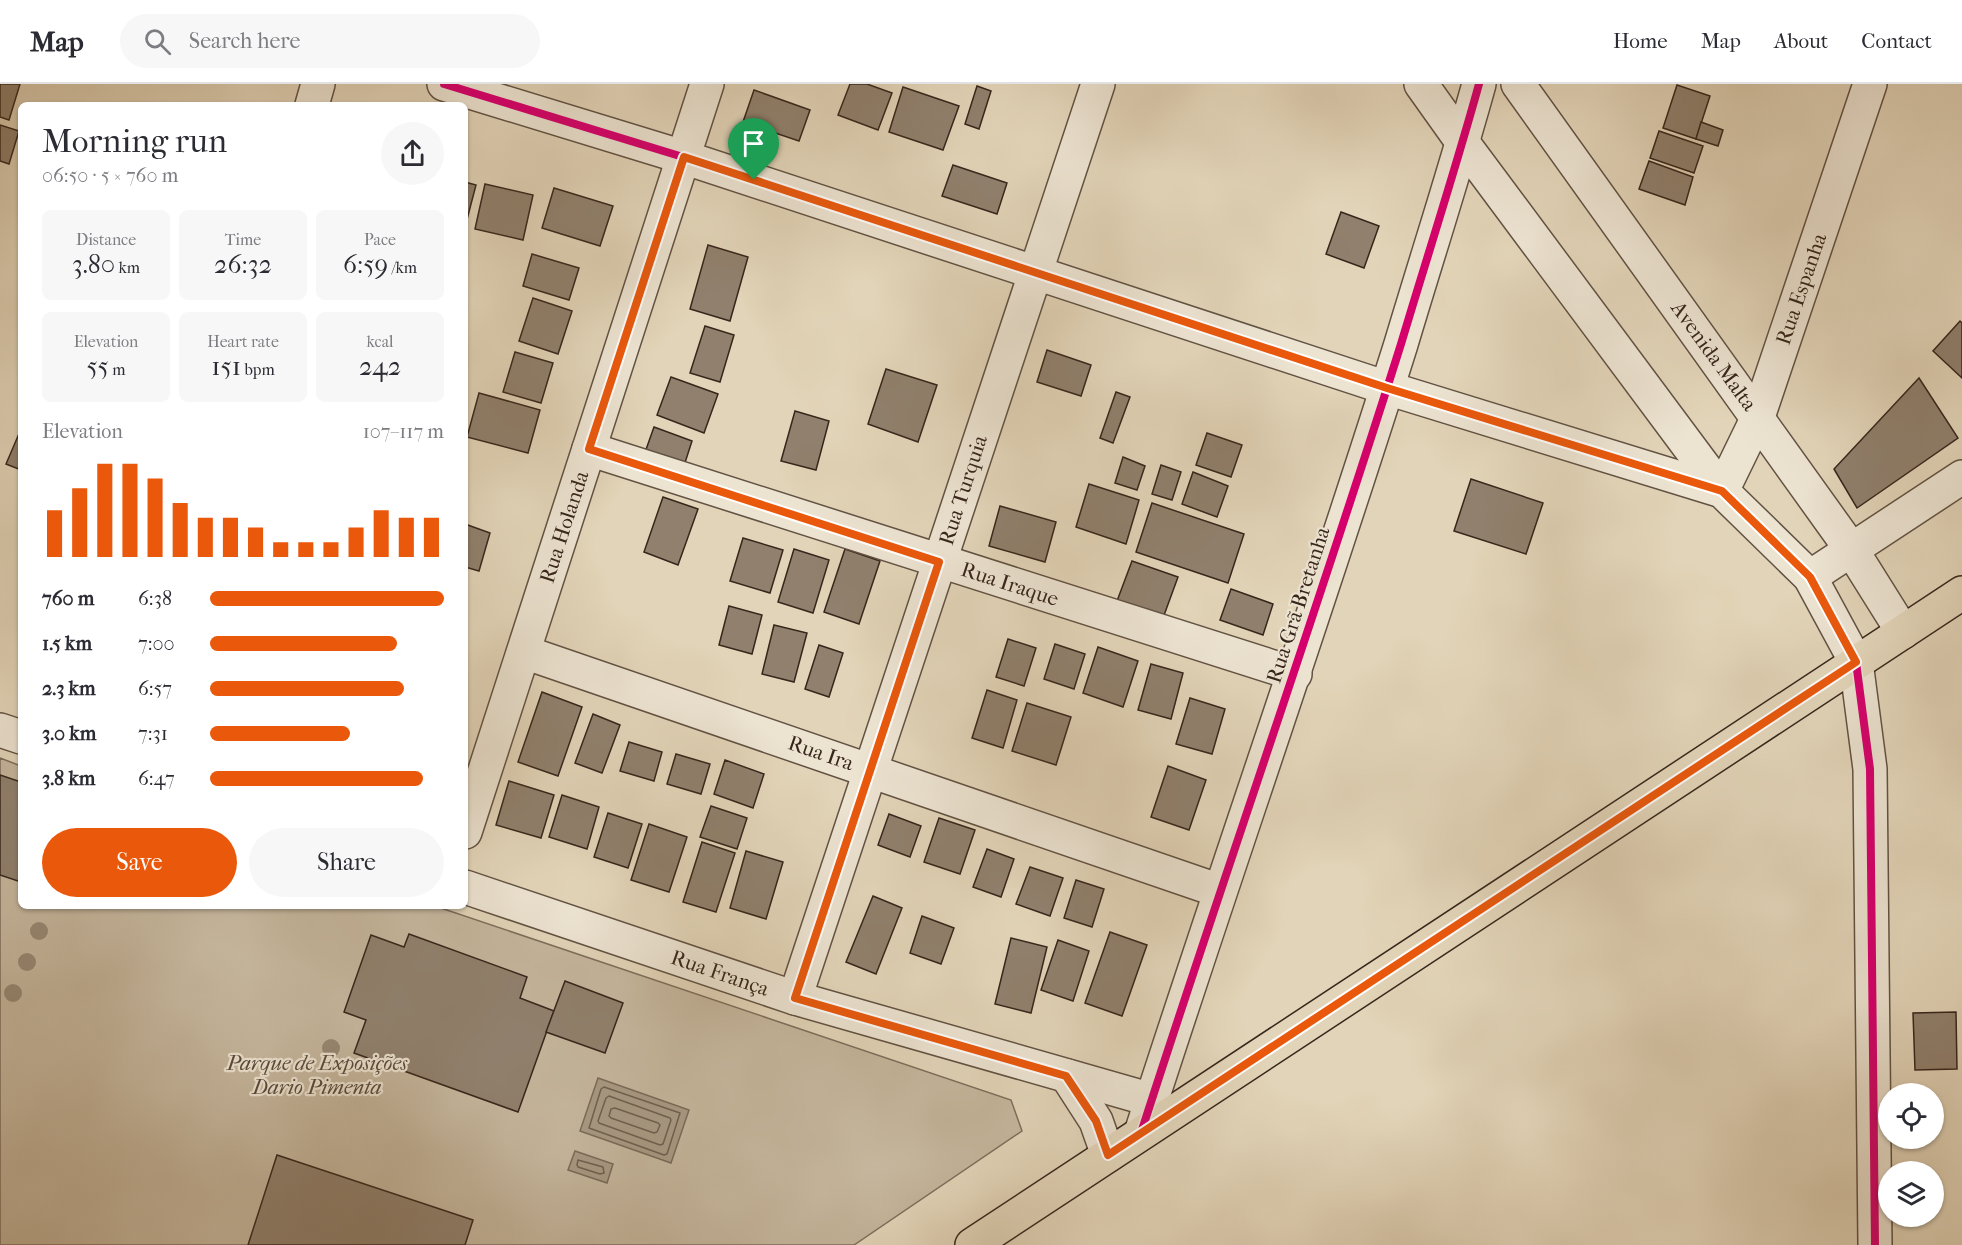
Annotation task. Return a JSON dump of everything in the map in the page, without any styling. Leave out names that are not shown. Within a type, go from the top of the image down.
[{"type":"main road","points":[[972,1245],[1962,592]]},
{"type":"street","points":[[313,102],[318,84]]},
{"type":"street","points":[[444,84],[684,157],[1387,388],[1722,491]]},
{"type":"street","name":"Rua Holanda","points":[[468,823],[707,84]]},
{"type":"street","name":"Rua Turquia","points":[[795,998],[1098,84]]},
{"type":"street","points":[[1421,84],[1722,491],[1810,577],[1856,662],[1870,769],[1875,1245]]},
{"type":"street","name":"Rua Grã Bretanha","points":[[1141,1133],[1220,891],[1295,674],[1387,388],[1479,84]]},
{"type":"street","name":"Avenida Malta","points":[[1518,84],[1851,549],[1903,632]]},
{"type":"street","name":"Rua Espanha","points":[[1722,491],[1758,417],[1870,84]]},
{"type":"street","name":"Rua Iraque","points":[[589,449],[1295,674]]},
{"type":"street","points":[[1810,577],[1962,477]]},
{"type":"street","name":"Rua Ira","points":[[524,652],[871,769],[1220,891]]},
{"type":"street","points":[[0,730],[18,736]]},
{"type":"street","name":"Rua França","points":[[468,888],[795,998],[1152,1100]]},
{"type":"street","points":[[1066,1076],[1096,1121],[1108,1155]]},
{"type":"green space","name":"Parque de Exposições Dario Pimenta","points":[[0,758],[18,765],[18,909],[444,909],[1011,1100],[1022,1131],[854,1245],[0,1245]]},
{"type":"water","points":[[598,1078],[689,1110],[671,1163],[580,1131]]},
{"type":"water","points":[[575,1151],[613,1164],[607,1183],[568,1170]]},
{"type":"building","points":[[0,84],[20,84],[9,120],[0,117]]},
{"type":"building","points":[[850,84],[867,84],[892,93],[878,130],[838,115]]},
{"type":"building","points":[[1677,85],[1710,96],[1696,139],[1663,128]]},
{"type":"building","points":[[977,86],[991,91],[979,129],[965,124]]},
{"type":"building","points":[[903,87],[959,106],[943,150],[889,132]]},
{"type":"building","points":[[754,90],[810,110],[799,141],[743,122]]},
{"type":"building","points":[[1701,122],[1723,130],[1718,146],[1696,139]]},
{"type":"building","points":[[0,125],[18,131],[18,134],[9,164],[0,161]]},
{"type":"building","points":[[1659,131],[1703,146],[1694,173],[1650,158]]},
{"type":"building","points":[[1649,161],[1693,177],[1685,205],[1639,189]]},
{"type":"building","points":[[953,165],[1007,183],[997,214],[942,196]]},
{"type":"building","points":[[468,183],[476,185],[468,216]]},
{"type":"building","points":[[485,184],[533,195],[523,240],[475,229]]},
{"type":"building","points":[[554,188],[613,206],[600,246],[542,228]]},
{"type":"building","points":[[1341,212],[1379,226],[1364,268],[1326,254]]},
{"type":"building","points":[[708,245],[748,257],[730,321],[690,309]]},
{"type":"building","points":[[532,254],[579,268],[569,300],[523,286]]},
{"type":"building","points":[[533,298],[572,311],[558,354],[519,341]]},
{"type":"building","points":[[1960,321],[1962,323],[1962,378],[1933,351]]},
{"type":"building","points":[[705,326],[734,335],[720,382],[690,373]]},
{"type":"building","points":[[1047,350],[1091,365],[1081,396],[1037,382]]},
{"type":"building","points":[[515,352],[553,363],[541,403],[503,392]]},
{"type":"building","points":[[886,369],[937,385],[918,442],[868,424]]},
{"type":"building","points":[[671,377],[718,394],[704,433],[657,415]]},
{"type":"building","points":[[1919,378],[1958,438],[1857,508],[1834,469]]},
{"type":"building","points":[[1116,392],[1130,397],[1113,443],[1100,438]]},
{"type":"building","points":[[479,393],[540,410],[528,453],[468,437]]},
{"type":"building","points":[[795,411],[829,421],[816,470],[781,461]]},
{"type":"building","points":[[654,427],[692,441],[682,472],[643,458]]},
{"type":"building","points":[[1207,433],[1242,445],[1231,477],[1196,465]]},
{"type":"building","points":[[18,436],[18,469],[6,464]]},
{"type":"building","points":[[1123,457],[1145,466],[1137,490],[1115,483]]},
{"type":"building","points":[[1161,465],[1181,472],[1172,500],[1152,494]]},
{"type":"building","points":[[1193,472],[1228,486],[1217,517],[1182,504]]},
{"type":"building","points":[[1471,479],[1543,503],[1526,554],[1454,531]]},
{"type":"building","points":[[1089,484],[1139,500],[1126,544],[1076,527]]},
{"type":"building","points":[[663,497],[698,509],[678,565],[644,552]]},
{"type":"building","points":[[1152,503],[1244,534],[1228,583],[1136,552]]},
{"type":"building","points":[[1000,506],[1056,522],[1045,562],[989,546]]},
{"type":"building","points":[[468,525],[490,533],[479,571],[468,568]]},
{"type":"building","points":[[743,538],[783,550],[770,593],[730,581]]},
{"type":"building","points":[[794,549],[829,560],[813,613],[778,602]]},
{"type":"building","points":[[845,549],[880,561],[859,624],[824,612]]},
{"type":"building","points":[[1132,561],[1178,577],[1163,618],[1117,601]]},
{"type":"building","points":[[1231,589],[1273,604],[1263,635],[1220,620]]},
{"type":"building","points":[[729,606],[762,615],[752,654],[719,645]]},
{"type":"building","points":[[774,625],[807,633],[794,682],[762,674]]},
{"type":"building","points":[[1008,639],[1036,648],[1024,686],[996,677]]},
{"type":"building","points":[[1055,644],[1085,654],[1074,689],[1044,679]]},
{"type":"building","points":[[819,645],[843,653],[829,697],[805,689]]},
{"type":"building","points":[[1098,647],[1138,661],[1123,707],[1083,693]]},
{"type":"building","points":[[1151,664],[1183,673],[1171,719],[1138,710]]},
{"type":"building","points":[[987,690],[1017,700],[1003,748],[972,738]]},
{"type":"building","points":[[542,692],[582,707],[558,776],[518,762]]},
{"type":"building","points":[[1190,698],[1225,709],[1212,754],[1176,744]]},
{"type":"building","points":[[1027,703],[1071,717],[1056,765],[1012,751]]},
{"type":"building","points":[[593,714],[620,725],[602,773],[575,763]]},
{"type":"building","points":[[629,742],[662,752],[654,781],[620,771]]},
{"type":"building","points":[[676,754],[710,764],[701,794],[667,784]]},
{"type":"building","points":[[725,760],[764,774],[753,808],[714,794]]},
{"type":"building","points":[[1168,766],[1206,780],[1189,830],[1151,817]]},
{"type":"building","points":[[0,775],[18,781],[18,881],[0,875]]},
{"type":"building","points":[[509,781],[554,795],[541,838],[496,825]]},
{"type":"building","points":[[562,795],[599,807],[587,849],[549,837]]},
{"type":"building","points":[[711,806],[747,818],[737,849],[700,837]]},
{"type":"building","points":[[608,813],[642,824],[628,868],[594,857]]},
{"type":"building","points":[[889,814],[921,826],[910,857],[878,845]]},
{"type":"building","points":[[939,818],[975,830],[960,874],[924,862]]},
{"type":"building","points":[[649,824],[687,837],[669,892],[631,880]]},
{"type":"building","points":[[702,842],[735,853],[716,912],[683,902]]},
{"type":"building","points":[[987,849],[1014,859],[1001,897],[973,887]]},
{"type":"building","points":[[746,851],[783,862],[766,919],[730,908]]},
{"type":"building","points":[[1030,867],[1063,878],[1050,916],[1016,904]]},
{"type":"building","points":[[1076,880],[1104,889],[1092,927],[1064,918]]},
{"type":"building","points":[[873,896],[902,908],[876,974],[846,962]]},
{"type":"building","points":[[922,916],[954,928],[941,964],[910,953]]},
{"type":"building","points":[[1110,932],[1147,945],[1122,1016],[1085,1003]]},
{"type":"building","points":[[409,934],[527,977],[520,998],[554,1011],[518,1112],[354,1053],[366,1020],[344,1012],[371,935],[404,947]]},
{"type":"building","points":[[1011,938],[1047,947],[1031,1013],[995,1004]]},
{"type":"building","points":[[1058,940],[1089,951],[1073,1001],[1041,990]]},
{"type":"building","points":[[565,981],[623,1003],[605,1053],[546,1032]]},
{"type":"building","points":[[1956,1012],[1957,1069],[1915,1070],[1913,1013]]},
{"type":"building","points":[[277,1155],[473,1220],[465,1245],[248,1245]]},
{"type":"cycle path","points":[[444,84],[683,157],[1387,388],[1722,491],[1810,577],[1856,662],[1870,769],[1875,1245]]},
{"type":"cycle path","points":[[1141,1133],[1401,344],[1479,84]]},
{"type":"route","points":[[684,157],[754,180],[1387,388],[1722,491],[1810,577],[1856,662],[1108,1155],[1096,1121],[1066,1076],[795,998],[939,562],[589,449],[684,157]]}]
